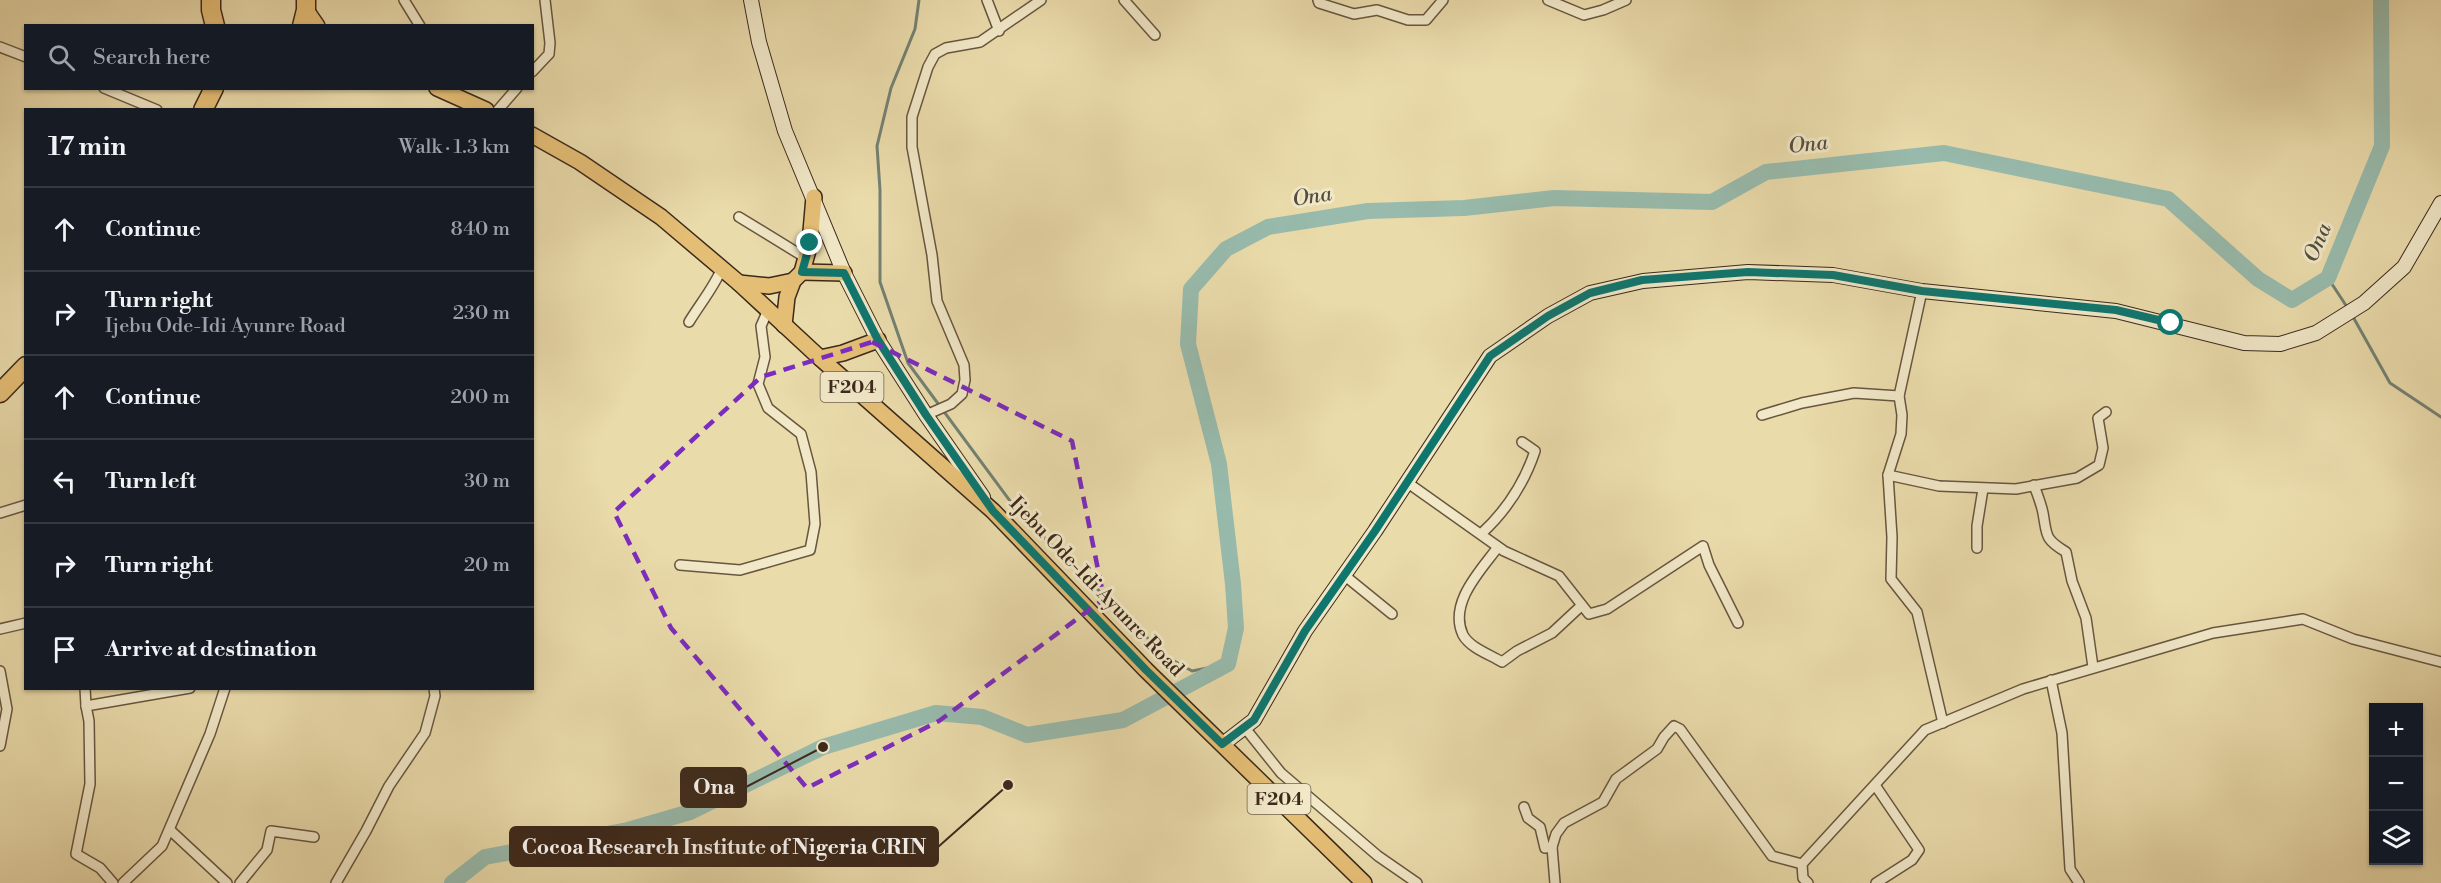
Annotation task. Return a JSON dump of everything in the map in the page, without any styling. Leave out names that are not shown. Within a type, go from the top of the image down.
[{"type":"highway","points":[[211,0],[214,24]]},
{"type":"highway","points":[[204,108],[213,90]]},
{"type":"highway","points":[[0,393],[24,368]]},
{"type":"main road","points":[[304,12],[316,24]]},
{"type":"main road","points":[[441,90],[479,108]]},
{"type":"main road","name":"Ijebu Ode-Idi Ayunre Road","points":[[534,136],[580,162],[661,217],[739,283],[993,511],[1146,670],[1364,883]]},
{"type":"main road","points":[[784,325],[787,297],[800,270],[813,223],[814,197]]},
{"type":"main road","points":[[739,283],[768,286],[800,270],[844,273]]},
{"type":"main road","points":[[820,358],[859,348],[878,340]]},
{"type":"street","points":[[404,0],[419,24]]},
{"type":"street","points":[[534,70],[549,54],[550,43],[545,0]]},
{"type":"street","points":[[751,0],[759,42],[785,131],[844,273],[878,340],[932,413],[993,511]]},
{"type":"street","points":[[987,0],[999,31]]},
{"type":"street","points":[[932,413],[951,404],[962,394],[965,388],[964,365],[937,301],[932,255],[912,147],[912,117],[928,67],[935,54],[946,48],[980,42],[1041,0]]},
{"type":"street","points":[[1124,0],[1155,35]]},
{"type":"street","points":[[1318,0],[1319,3],[1354,14],[1377,10],[1408,20],[1426,20],[1443,0]]},
{"type":"street","points":[[1548,0],[1584,15],[1626,0]]},
{"type":"street","points":[[0,47],[24,56]]},
{"type":"street","points":[[109,90],[152,108]]},
{"type":"street","points":[[500,108],[515,90]]},
{"type":"street","points":[[1222,744],[1254,720],[1305,631],[1408,483],[1490,356],[1548,316],[1590,293],[1642,280],[1748,272],[1833,275],[1922,291],[2116,310],[2244,343],[2280,344],[2316,333],[2364,303],[2403,267],[2441,203]]},
{"type":"street","points":[[739,217],[800,270]]},
{"type":"street","points":[[689,322],[709,290],[715,285],[722,268]]},
{"type":"street","points":[[1922,291],[1899,396],[1902,415],[1901,434],[1888,475],[1892,537],[1891,579],[1917,612],[1943,723]]},
{"type":"street","points":[[680,565],[740,570],[810,550],[815,524],[812,482],[801,434],[768,408],[758,384],[765,357],[761,326],[768,310]]},
{"type":"street","points":[[1762,415],[1802,403],[1854,393],[1899,396]]},
{"type":"street","points":[[1888,475],[1939,486],[1983,489],[2016,489],[2077,478],[2099,465],[2103,448],[2098,418],[2106,412]]},
{"type":"street","points":[[1480,534],[1493,523],[1516,494],[1530,467],[1535,451],[1522,442]]},
{"type":"street","points":[[1408,483],[1498,547],[1558,576],[1589,614],[1607,609],[1703,546],[1708,566],[1738,622]]},
{"type":"street","points":[[2034,485],[2043,512],[2045,532],[2052,544],[2066,552],[2069,572],[2086,618],[2093,667]]},
{"type":"street","points":[[1977,548],[1977,526],[1983,489]]},
{"type":"street","points":[[0,513],[24,506]]},
{"type":"street","points":[[1498,547],[1463,598],[1459,614],[1463,636],[1473,646],[1502,662],[1517,651],[1552,633],[1581,606]]},
{"type":"street","points":[[1344,575],[1392,614]]},
{"type":"street","points":[[1808,883],[1803,878],[1802,864],[1925,730],[2023,689],[2213,633],[2302,618],[2353,639],[2441,663]]},
{"type":"street","points":[[0,629],[24,623]]},
{"type":"street","points":[[0,671],[7,709],[0,746]]},
{"type":"street","points":[[2051,680],[2062,733],[2070,869],[2079,883]]},
{"type":"street","points":[[85,690],[89,721],[90,784],[76,854],[100,868],[113,883]]},
{"type":"street","points":[[86,706],[178,690]]},
{"type":"street","points":[[123,883],[162,846],[210,734],[224,690]]},
{"type":"street","points":[[336,883],[389,786],[425,733],[435,696],[434,690]]},
{"type":"street","points":[[1555,883],[1552,847],[1556,834],[1564,823],[1603,802],[1616,779],[1658,749],[1674,726],[1680,729],[1772,856],[1802,864]]},
{"type":"street","points":[[1245,728],[1281,773],[1378,856],[1417,883]]},
{"type":"street","points":[[1875,785],[1919,850],[1912,860],[1876,883]]},
{"type":"street","points":[[1524,807],[1528,818],[1540,827],[1544,835],[1545,848],[1552,847]]},
{"type":"street","points":[[170,830],[226,883]]},
{"type":"street","points":[[240,883],[267,850],[271,831],[314,837]]},
{"type":"highlighted area","points":[[872,342],[1072,441],[1104,599],[939,721],[807,788],[671,628],[614,512],[761,377]]},
{"type":"waterway","points":[[919,0],[915,29],[891,88],[877,146],[880,190],[880,282],[908,363],[1019,513],[1167,657],[1192,671],[1228,664]]},
{"type":"waterway","name":"Ona","points":[[452,883],[485,857],[628,830],[690,812],[823,747],[936,713],[982,717],[1027,735],[1123,720],[1228,664],[1236,628],[1233,584],[1219,464],[1188,344],[1191,289],[1226,249],[1268,227],[1368,211],[1464,208],[1554,198],[1712,202],[1766,172],[1944,153],[2168,199],[2258,279],[2292,300],[2328,278],[2382,146],[2381,0]]},
{"type":"waterway","points":[[2328,278],[2347,307]]},
{"type":"waterway","points":[[2352,315],[2390,383],[2441,417]]},
{"type":"place","name":"Ona","points":[[823,747]]},
{"type":"place","name":"Cocoa Research Institute of Nigeria CRIN","points":[[1008,785]]},
{"type":"route","points":[[810,243],[802,272],[844,273],[878,340],[926,415],[993,511],[1146,670],[1222,744],[1254,720],[1305,631],[1375,531],[1490,356],[1548,316],[1590,293],[1642,280],[1748,272],[1833,275],[1922,291],[2116,310],[2171,323]]}]
